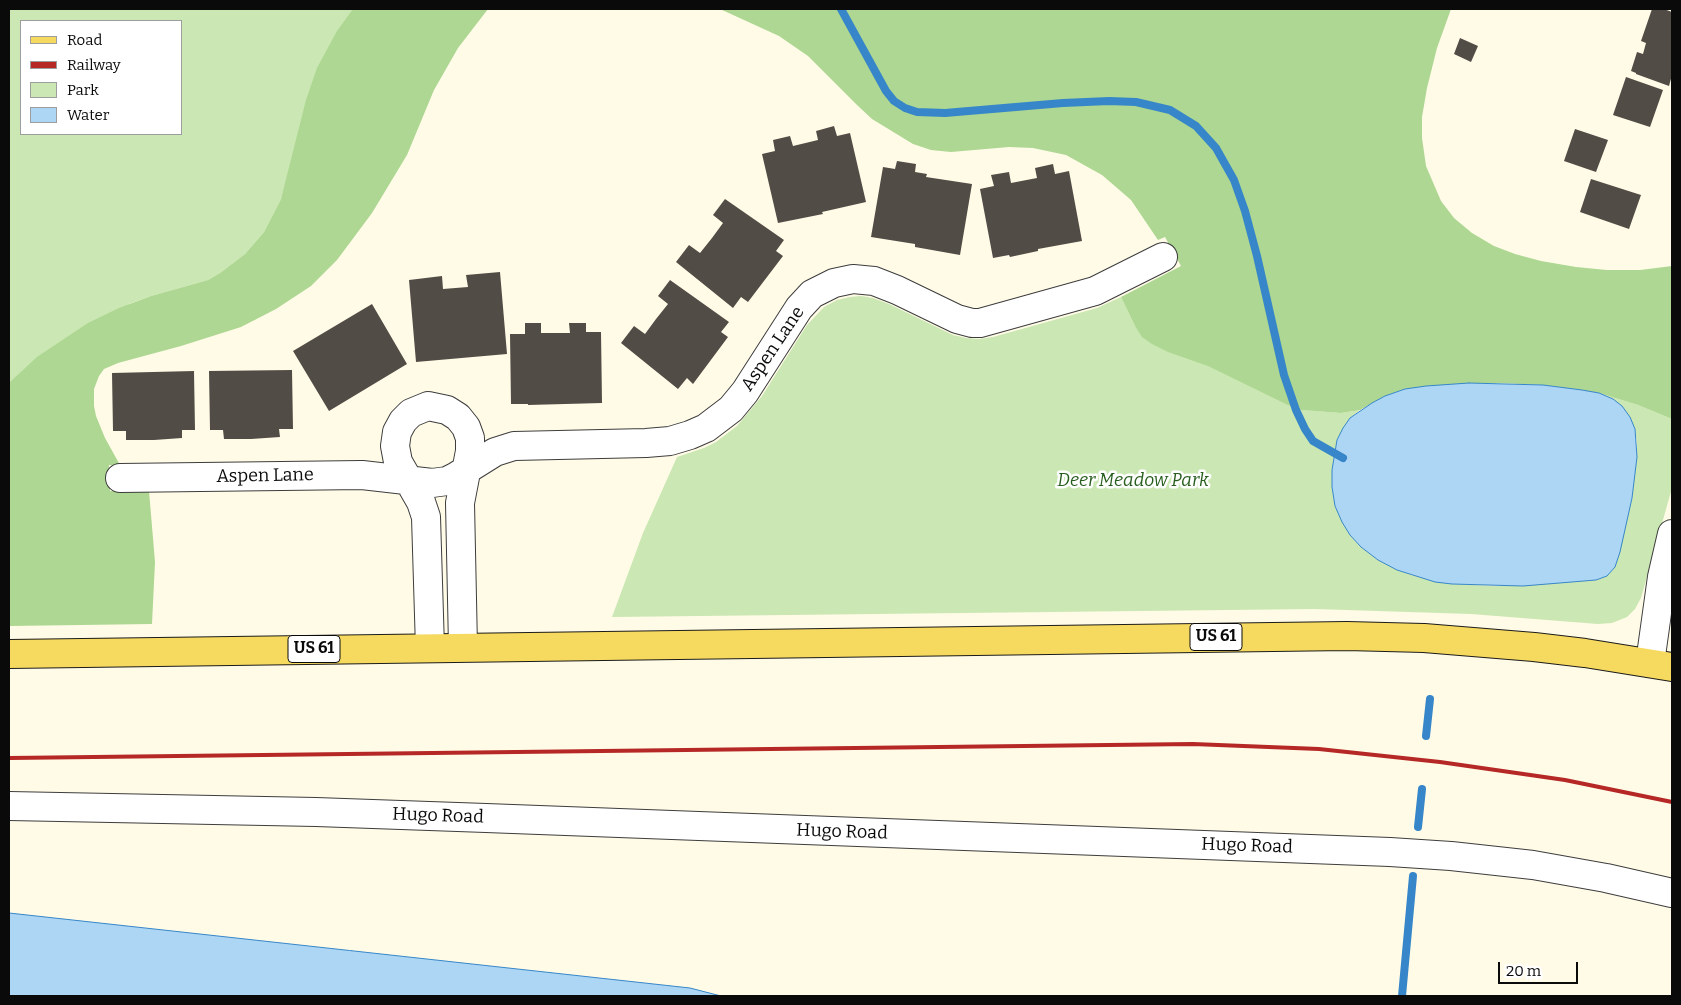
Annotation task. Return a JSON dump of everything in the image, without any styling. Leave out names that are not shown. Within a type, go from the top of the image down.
[{"type":"main road","name":"US 61","points":[[9,654],[1347,636],[1410,637],[1504,644],[1576,652],[1661,665]]},
{"type":"street","name":"Aspen Lane","points":[[120,478],[362,475],[409,482],[440,482],[466,471],[496,452],[514,446],[662,442],[690,435],[706,428],[724,416],[738,400],[799,308],[812,294],[834,283],[853,279],[874,281],[898,290],[957,319],[980,323],[1095,291],[1163,257]]},
{"type":"street","points":[[430,648],[427,523],[424,507],[396,457],[395,439],[406,417],[416,410],[428,406],[441,408],[452,413],[462,421],[466,427],[470,445],[460,508],[462,647]]},
{"type":"street","points":[[1661,665],[1662,577],[1672,534]]},
{"type":"street","name":"Hugo Road","points":[[9,806],[287,811],[477,817],[1398,853],[1533,865],[1606,878],[1672,894]]},
{"type":"green space","points":[[9,9],[418,9],[291,166],[281,199],[264,232],[245,254],[208,280],[129,304],[9,551]]},
{"type":"green space","points":[[353,9],[488,9],[458,48],[434,90],[407,155],[372,213],[337,260],[311,286],[276,309],[241,327],[118,363],[104,369],[99,376],[94,389],[96,416],[105,438],[120,465],[109,465],[110,491],[149,491],[155,562],[152,624],[9,626],[9,383],[37,357],[88,323],[119,308],[151,296],[208,280],[245,254],[264,232],[281,199],[306,100],[317,68],[337,31]]},
{"type":"green space","points":[[720,9],[1451,9],[1437,48],[1422,117],[1422,138],[1426,166],[1441,201],[1454,218],[1472,233],[1494,246],[1515,254],[1541,261],[1607,270],[1640,270],[1672,266],[1672,419],[1638,405],[1599,393],[1543,385],[1499,383],[1405,389],[1385,396],[1360,410],[1341,413],[1302,410],[1288,405],[1208,366],[1168,352],[1142,337],[1121,297],[1181,266],[1165,237],[1158,240],[1131,200],[1102,175],[1066,155],[1033,148],[1009,147],[951,152],[931,150],[913,144],[872,119],[808,56],[779,36]]},
{"type":"green space","name":"Deer Meadow Park","points":[[1441,9],[1303,410],[1341,413],[1360,410],[1350,418],[1337,440],[1332,470],[1332,487],[1335,506],[1350,535],[1361,547],[1378,560],[1397,570],[1418,577],[1452,584],[1498,586],[1596,580],[1607,576],[1615,567],[1632,498],[1637,443],[1635,429],[1613,399],[1599,393],[1638,405],[1672,419],[1672,488],[1641,598],[1635,609],[1627,617],[1612,623],[1598,624],[1471,614],[1315,609],[612,617],[643,533],[677,457],[716,442],[737,426],[762,396],[807,325],[824,307],[837,300],[850,297],[873,298],[953,335],[979,339],[993,337],[1097,308],[1121,297],[1135,326]]},
{"type":"water","points":[[1469,383],[1543,385],[1599,393],[1613,399],[1622,406],[1630,417],[1635,429],[1637,457],[1632,498],[1620,552],[1615,567],[1607,576],[1596,580],[1523,586],[1435,582],[1397,570],[1378,560],[1361,547],[1350,535],[1335,506],[1332,470],[1337,440],[1350,418],[1385,396],[1405,389]]},
{"type":"water","points":[[9,913],[690,988],[721,996],[9,996]]},
{"type":"building","points":[[1652,9],[1664,9],[1672,12],[1672,75],[1669,86],[1631,71],[1637,52],[1643,54],[1646,43],[1641,41]]},
{"type":"building","points":[[1460,38],[1478,46],[1471,62],[1454,54]]},
{"type":"building","points":[[1626,77],[1663,90],[1650,127],[1613,115]]},
{"type":"building","points":[[834,126],[837,136],[850,133],[866,202],[822,212],[823,214],[778,223],[762,154],[775,151],[773,140],[790,136],[793,146],[818,140],[816,131]]},
{"type":"building","points":[[1575,129],[1608,140],[1596,172],[1564,161]]},
{"type":"building","points":[[897,161],[916,164],[915,172],[927,174],[926,177],[972,184],[960,255],[915,247],[915,244],[871,237],[883,167],[895,169]]},
{"type":"building","points":[[1053,164],[1055,174],[1069,171],[1082,241],[1038,249],[1038,251],[1010,257],[1009,255],[993,258],[980,189],[994,186],[991,175],[1009,172],[1011,183],[1037,178],[1035,168]]},
{"type":"building","points":[[1591,179],[1641,195],[1629,229],[1580,212]]},
{"type":"building","points":[[725,199],[784,240],[776,251],[783,256],[748,302],[741,297],[733,308],[676,262],[689,245],[700,253],[712,238],[723,223],[713,215]]},
{"type":"building","points":[[500,272],[507,354],[416,362],[409,280],[442,276],[443,289],[468,287],[466,275]]},
{"type":"building","points":[[670,280],[729,322],[721,332],[728,337],[693,384],[687,378],[678,389],[621,343],[634,326],[645,334],[668,304],[658,296]]},
{"type":"building","points":[[372,304],[407,364],[329,411],[293,351]]},
{"type":"building","points":[[525,323],[541,323],[541,333],[570,333],[569,323],[586,323],[586,332],[601,332],[602,403],[511,404],[510,334],[525,334]]},
{"type":"building","points":[[292,370],[293,429],[279,429],[280,437],[251,439],[224,439],[223,430],[210,430],[209,371]]},
{"type":"building","points":[[194,371],[195,430],[182,430],[182,438],[154,440],[126,440],[126,431],[113,431],[112,373]]},
{"type":"waterway","points":[[841,9],[886,91],[894,101],[905,108],[917,112],[945,113],[1063,103],[1136,102],[1170,110],[1196,126],[1216,148],[1234,180],[1245,211],[1284,375],[1296,410],[1313,441],[1343,458]]},
{"type":"waterway","points":[[1426,736],[1430,699]]},
{"type":"waterway","points":[[1418,827],[1422,789]]},
{"type":"waterway","points":[[1402,996],[1413,876]]},
{"type":"railway","points":[[9,758],[1193,744],[1319,749],[1440,762],[1565,780],[1672,802]]}]
